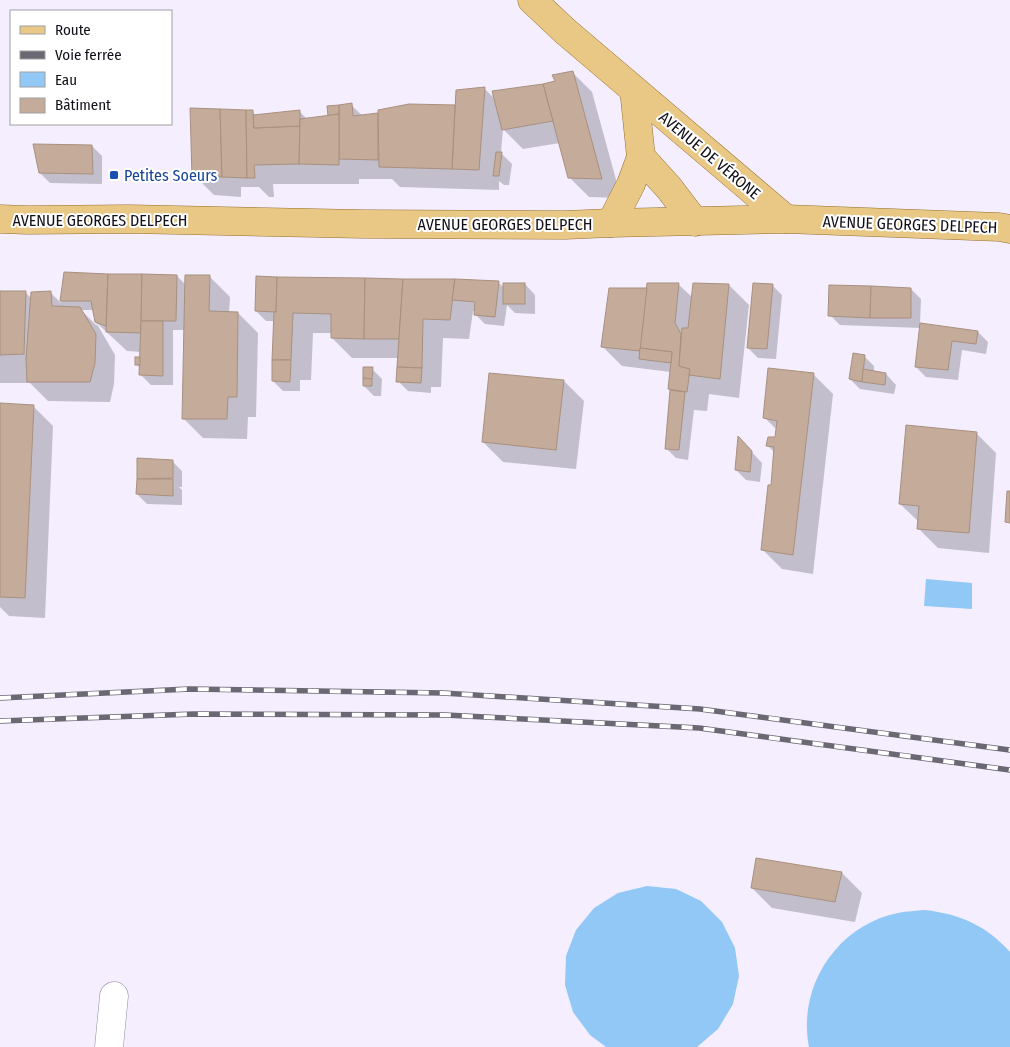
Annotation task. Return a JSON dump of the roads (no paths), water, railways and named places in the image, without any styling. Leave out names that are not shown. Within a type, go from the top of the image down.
[{"type":"main road","name":"AVENUE DE VÉRONE","points":[[532,0],[565,32],[786,219]]},
{"type":"main road","name":"AVENUE DE VÉRONE","points":[[612,223],[631,184],[641,157],[634,90]]},
{"type":"main road","points":[[641,157],[669,188],[695,222]]},
{"type":"main road","name":"AVENUE GEORGES DELPECH","points":[[1,219],[565,225],[786,219],[999,227],[1010,229]]},
{"type":"lane","points":[[109,1047],[114,996]]},
{"type":"water","points":[[926,579],[972,583],[972,609],[924,606]]},
{"type":"water","points":[[647,886],[676,889],[701,901],[722,922],[735,948],[739,976],[733,1004],[718,1029],[697,1047],[606,1047],[590,1035],[573,1012],[565,985],[566,956],[576,930],[594,908],[618,893]]},
{"type":"water","points":[[925,910],[961,918],[972,923],[992,935],[1010,952],[1010,1047],[809,1047],[807,1025],[809,1002],[816,981],[826,962],[840,945],[857,931],[876,920],[898,913]]},
{"type":"railway","points":[[0,698],[189,689],[443,693],[700,709],[1010,750]]},
{"type":"railway","points":[[0,721],[194,714],[445,715],[699,728],[1010,770]]},
{"type":"place","name":"Petites Soeurs","points":[[114,175]]}]
